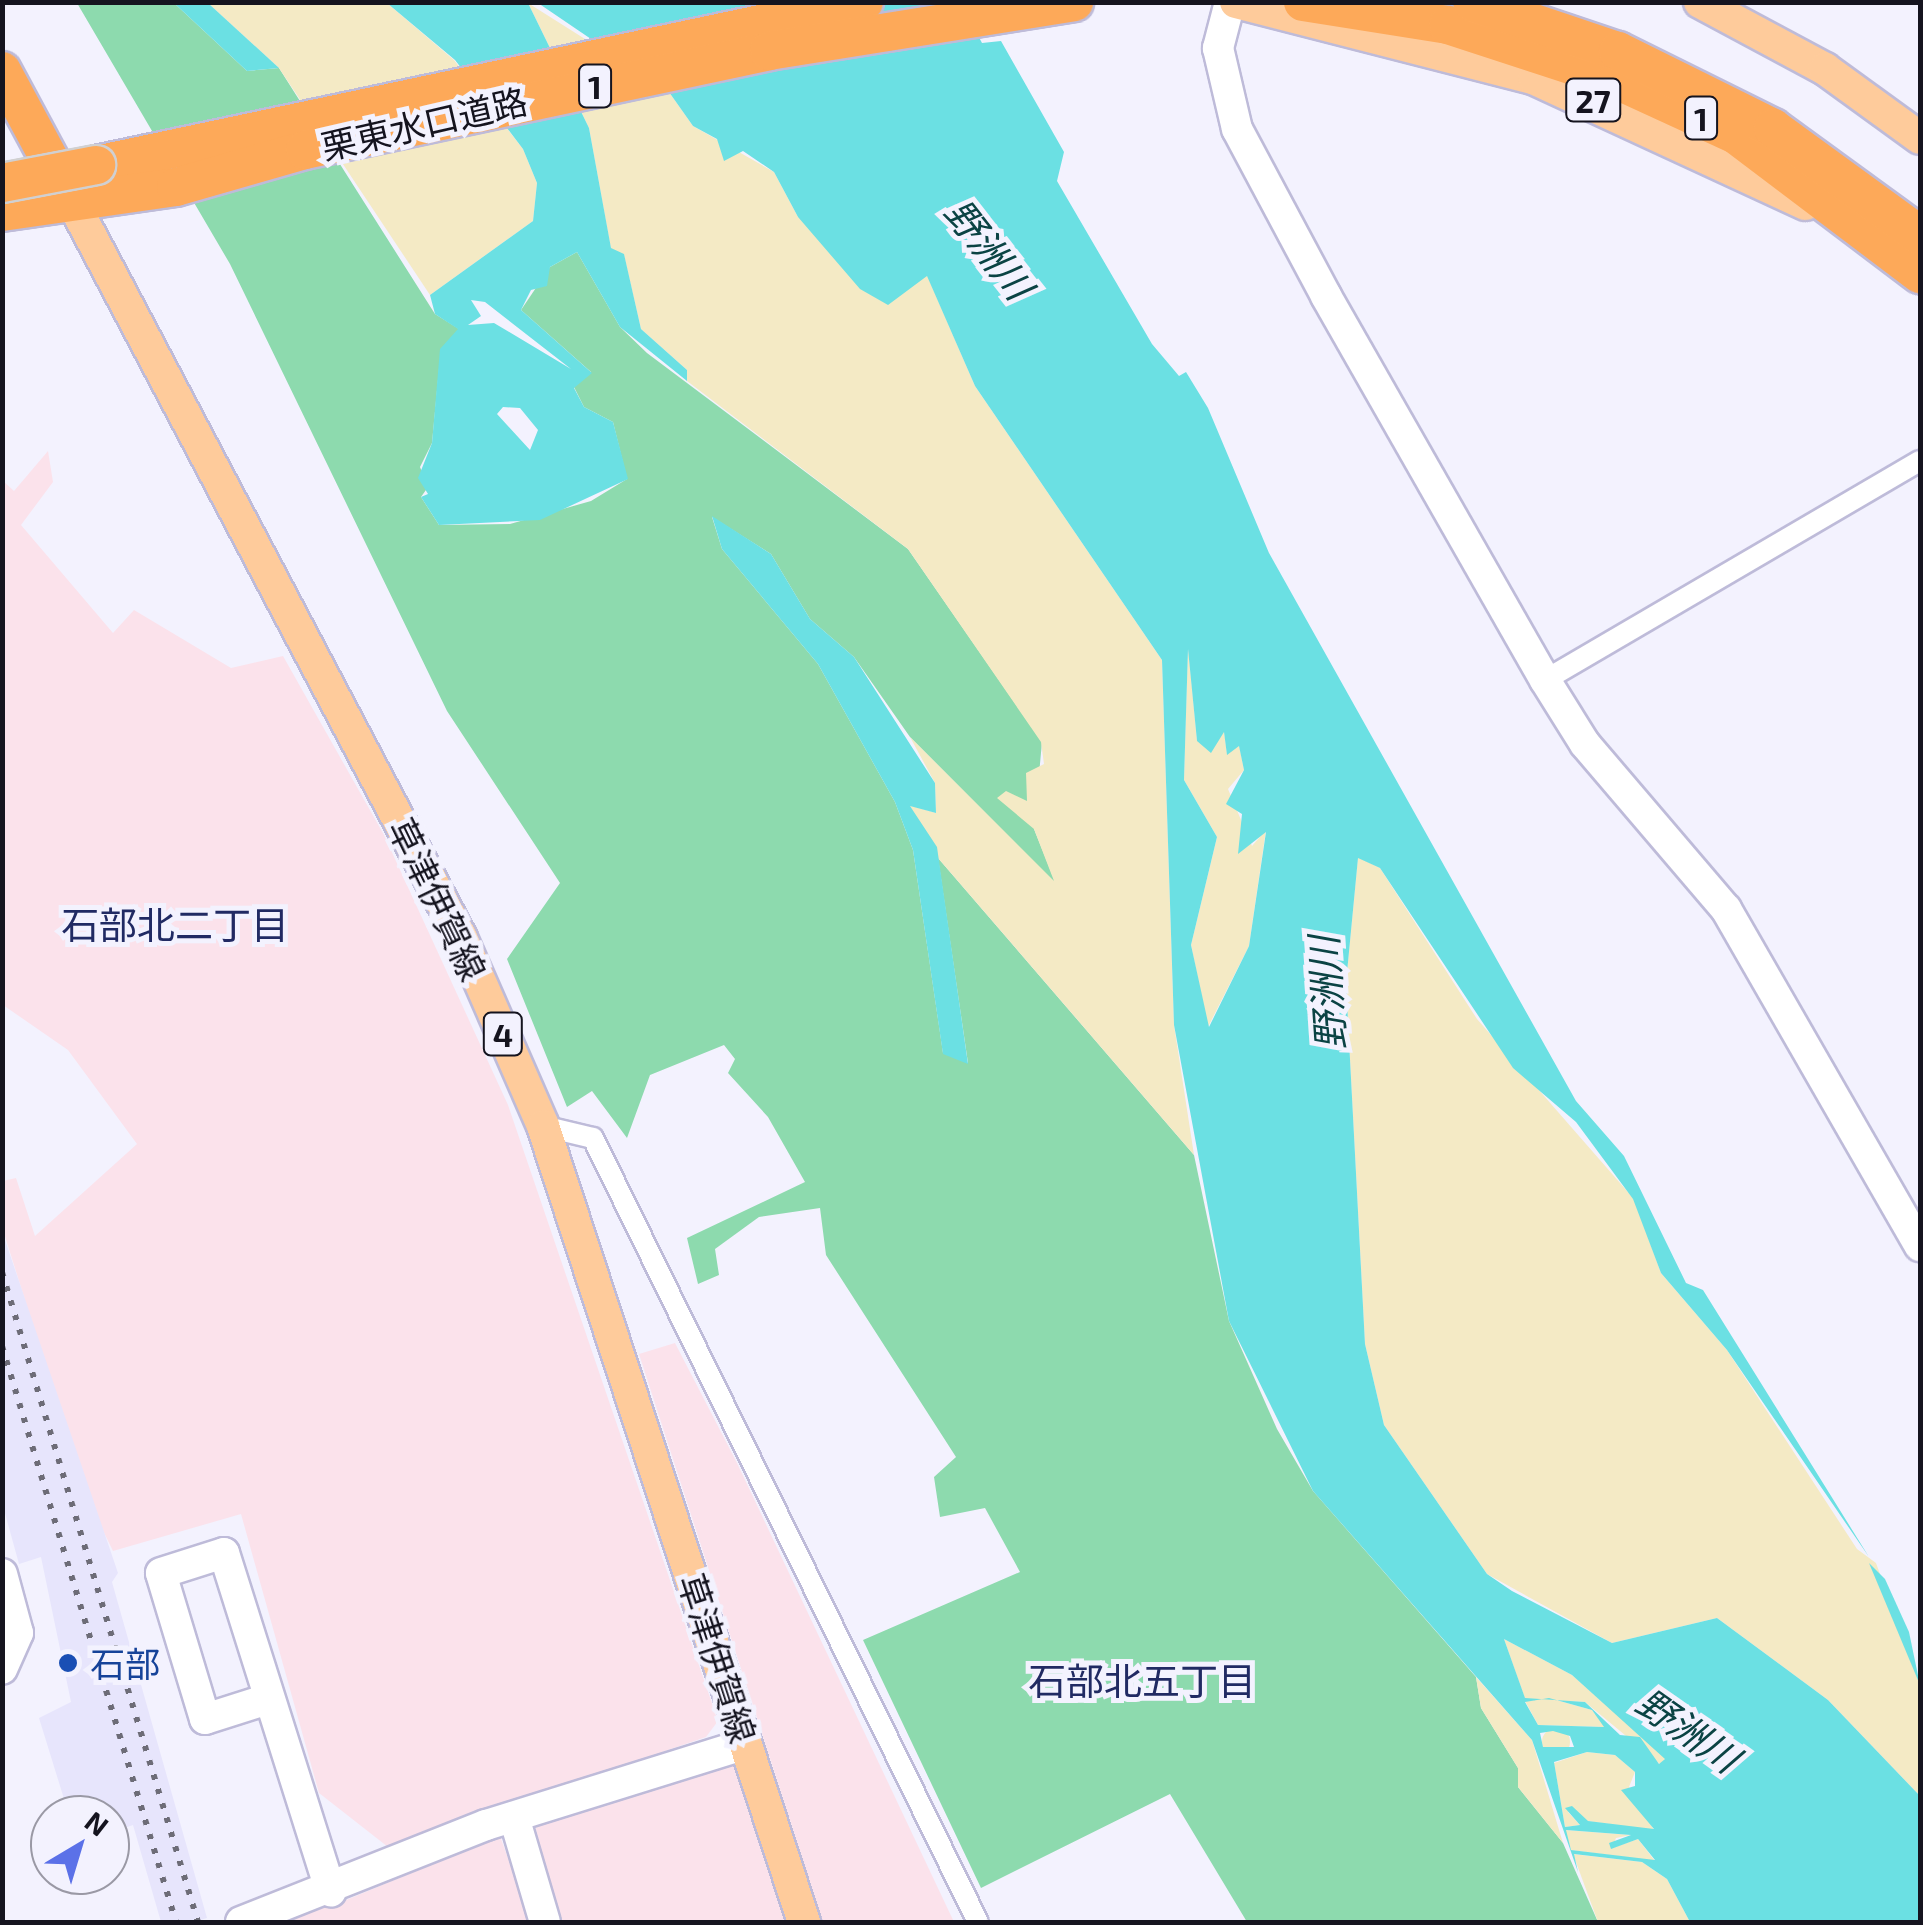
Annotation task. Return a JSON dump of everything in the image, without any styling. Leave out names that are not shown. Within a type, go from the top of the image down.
[{"type":"highway","name":"栗東水口道路","points":[[2,184],[864,2]]},
{"type":"highway","name":"栗東水口道路","points":[[72,201],[750,54],[1074,2]]},
{"type":"highway","name":"1","points":[[1303,2],[1460,14],[1618,51],[1757,120],[1920,235]]},
{"type":"highway","name":"1","points":[[1460,14],[1736,135],[1920,274]]},
{"type":"highway","points":[[2,71],[72,201]]},
{"type":"highway","name":"1","points":[[2,184],[72,201]]},
{"type":"highway","name":"1","points":[[2,212],[72,201]]},
{"type":"main road","name":"27","points":[[1233,2],[1597,101],[1782,190],[1920,274]]},
{"type":"main road","points":[[1700,2],[1825,69],[1920,138]]},
{"type":"main road","name":"草津伊賀線","points":[[72,201],[461,938],[543,1126],[804,1922]]},
{"type":"street","points":[[1233,2],[1218,48],[1237,129],[1545,680],[1586,744],[1726,910],[1920,1246]]},
{"type":"street","points":[[1545,680],[1920,461]]},
{"type":"street","points":[[543,1126],[593,1138],[978,1922]]},
{"type":"street","points":[[268,1699],[205,1719],[161,1573],[224,1553],[331,1892]]},
{"type":"street","points":[[2,1669],[18,1647],[6,1587]]},
{"type":"street","points":[[241,1922],[331,1892],[514,1817],[746,1744]]},
{"type":"street","points":[[514,1817],[546,1922]]},
{"type":"shaded area","points":[[48,451],[53,482],[21,525],[113,633],[134,610],[231,668],[283,656],[384,835],[508,1105],[718,1721],[706,1737],[453,1824],[397,1854],[319,1793],[241,1514],[113,1551],[87,1498],[3,1230],[3,1181],[16,1178],[35,1236],[137,1144],[68,1050],[3,1005],[2,480],[14,491]]},
{"type":"shaded area","points":[[2,1231],[118,1573],[112,1582],[207,1918],[161,1922],[133,1825],[130,1826],[130,1795],[63,1795],[39,1718],[71,1702],[41,1557],[19,1564],[3,1506]]},
{"type":"shaded area","points":[[675,1343],[737,1463],[954,1922],[823,1922],[639,1354]]},
{"type":"shaded area","points":[[733,1762],[786,1922],[556,1922],[534,1820]]},
{"type":"shaded area","points":[[500,1836],[531,1922],[280,1922],[339,1903]]},
{"type":"green space","points":[[77,3],[174,3],[247,71],[279,68],[435,314],[459,329],[439,369],[432,443],[420,467],[428,487],[421,497],[439,525],[510,524],[591,501],[627,479],[613,422],[584,407],[574,387],[591,372],[521,310],[550,267],[577,252],[620,327],[647,353],[908,549],[1042,742],[1034,829],[1056,884],[910,737],[854,657],[810,619],[771,554],[712,517],[722,549],[818,664],[895,802],[913,850],[943,1053],[968,1063],[938,858],[1194,1155],[1229,1321],[1277,1429],[1313,1491],[1476,1677],[1481,1708],[1518,1768],[1518,1787],[1563,1843],[1598,1922],[1247,1922],[1170,1794],[981,1888],[863,1640],[1020,1572],[985,1508],[940,1517],[934,1477],[956,1457],[826,1255],[820,1208],[759,1217],[715,1249],[719,1275],[698,1284],[687,1238],[805,1182],[768,1117],[728,1073],[735,1059],[724,1045],[650,1075],[627,1138],[592,1091],[567,1107],[507,959],[560,883],[447,711],[230,264]]},
{"type":"sand","points":[[208,3],[387,3],[454,60],[523,149],[537,183],[533,221],[430,295],[279,68]]},
{"type":"sand","points":[[528,3],[669,92],[693,126],[774,172],[798,217],[927,275],[975,386],[1162,660],[1174,1025],[1194,1155],[938,858],[909,805],[936,813],[935,783],[910,737],[1054,881],[1034,829],[997,798],[1006,791],[1027,801],[1026,773],[1044,764],[1041,742],[908,549],[687,381],[687,370],[641,329],[624,255],[611,249],[589,128]]},
{"type":"sand","points":[[1188,646],[1197,741],[1224,731],[1227,754],[1239,744],[1244,770],[1228,789],[1252,846],[1266,830],[1249,946],[1208,1027],[1191,945],[1217,837],[1184,780]]},
{"type":"sand","points":[[1358,857],[1380,868],[1477,1019],[1634,1199],[1661,1273],[1727,1350],[1857,1549],[1876,1563],[1920,1685],[1920,1796],[1828,1700],[1717,1618],[1612,1643],[1487,1574],[1384,1425],[1365,1344],[1346,983]]},
{"type":"sand","points":[[1504,1639],[1572,1675],[1666,1758],[1660,1764],[1585,1702],[1525,1699]]},
{"type":"sand","points":[[1476,1677],[1532,1740],[1563,1843],[1518,1787],[1518,1768],[1481,1708]]},
{"type":"sand","points":[[1549,1698],[1592,1710],[1605,1727],[1538,1725],[1525,1701]]},
{"type":"sand","points":[[1556,1728],[1566,1732],[1570,1742],[1566,1752],[1556,1756],[1546,1752],[1542,1742],[1546,1732]]},
{"type":"sand","points":[[1587,1752],[1615,1755],[1635,1772],[1629,1787],[1654,1830],[1587,1821],[1574,1809],[1568,1812],[1580,1825],[1565,1827],[1554,1763]]},
{"type":"sand","points":[[1565,1830],[1631,1835],[1616,1838],[1612,1848],[1638,1839],[1655,1861],[1571,1850]]},
{"type":"sand","points":[[1573,1854],[1642,1862],[1667,1879],[1690,1922],[1598,1922]]},
{"type":"water","points":[[174,3],[208,3],[279,68],[247,71]]},
{"type":"water","points":[[387,3],[528,3],[589,128],[611,248],[624,254],[641,329],[687,370],[687,381],[620,327],[577,252],[550,267],[547,286],[531,290],[521,310],[592,373],[574,388],[584,407],[613,422],[628,479],[540,520],[439,525],[421,497],[428,494],[418,478],[432,443],[440,349],[458,329],[435,314],[430,295],[533,221],[537,183],[523,149],[455,60]],"holes":[[[471,300],[485,302],[571,369],[494,323],[468,325],[481,316]],[[503,407],[520,408],[538,430],[530,450],[497,414]]]},
{"type":"water","name":"野洲川","points":[[538,3],[961,3],[982,43],[1001,41],[1064,152],[1057,181],[1152,344],[1179,376],[1186,372],[1208,408],[1269,553],[1576,1101],[1624,1156],[1686,1283],[1703,1290],[1869,1557],[1727,1350],[1661,1273],[1633,1199],[1576,1122],[1513,1068],[1380,868],[1358,858],[1346,983],[1365,1344],[1384,1425],[1487,1574],[1512,1591],[1612,1643],[1717,1618],[1828,1700],[1920,1796],[1920,1922],[1690,1922],[1667,1879],[1642,1862],[1574,1854],[1578,1872],[1532,1740],[1313,1491],[1229,1321],[1174,1025],[1162,660],[975,386],[927,276],[888,305],[860,289],[798,217],[774,172],[743,151],[724,161],[717,139],[693,126],[669,92]],"holes":[[[1188,649],[1197,741],[1211,753],[1224,732],[1227,755],[1239,746],[1244,770],[1226,804],[1242,814],[1238,854],[1266,832],[1249,946],[1209,1027],[1191,945],[1217,837],[1184,780]],[[1504,1639],[1572,1675],[1665,1759],[1659,1764],[1640,1737],[1620,1735],[1585,1702],[1557,1700],[1592,1710],[1604,1727],[1538,1725],[1525,1702],[1542,1699],[1525,1698]],[[1553,1731],[1570,1736],[1574,1747],[1543,1747],[1540,1733]],[[1587,1752],[1615,1755],[1635,1772],[1635,1786],[1621,1790],[1654,1829],[1588,1821],[1572,1806],[1565,1808],[1580,1825],[1565,1827],[1554,1762]],[[1566,1830],[1631,1835],[1609,1843],[1611,1849],[1638,1839],[1655,1860],[1571,1850]]]},
{"type":"water","points":[[712,516],[771,554],[810,619],[854,657],[935,783],[936,813],[910,806],[937,847],[968,1064],[943,1054],[913,850],[895,802],[818,664],[722,549]]},
{"type":"water","points":[[1869,1563],[1885,1579],[1909,1632],[1920,1685]]},
{"type":"railway","points":[[2,1272],[198,1922]]},
{"type":"railway","points":[[2,1346],[176,1922]]},
{"type":"place","name":"石部","points":[[68,1663]]},
{"type":"district","name":"石部北二丁目","points":[[175,925]]},
{"type":"district","name":"石部北五丁目","points":[[1142,1681]]}]
